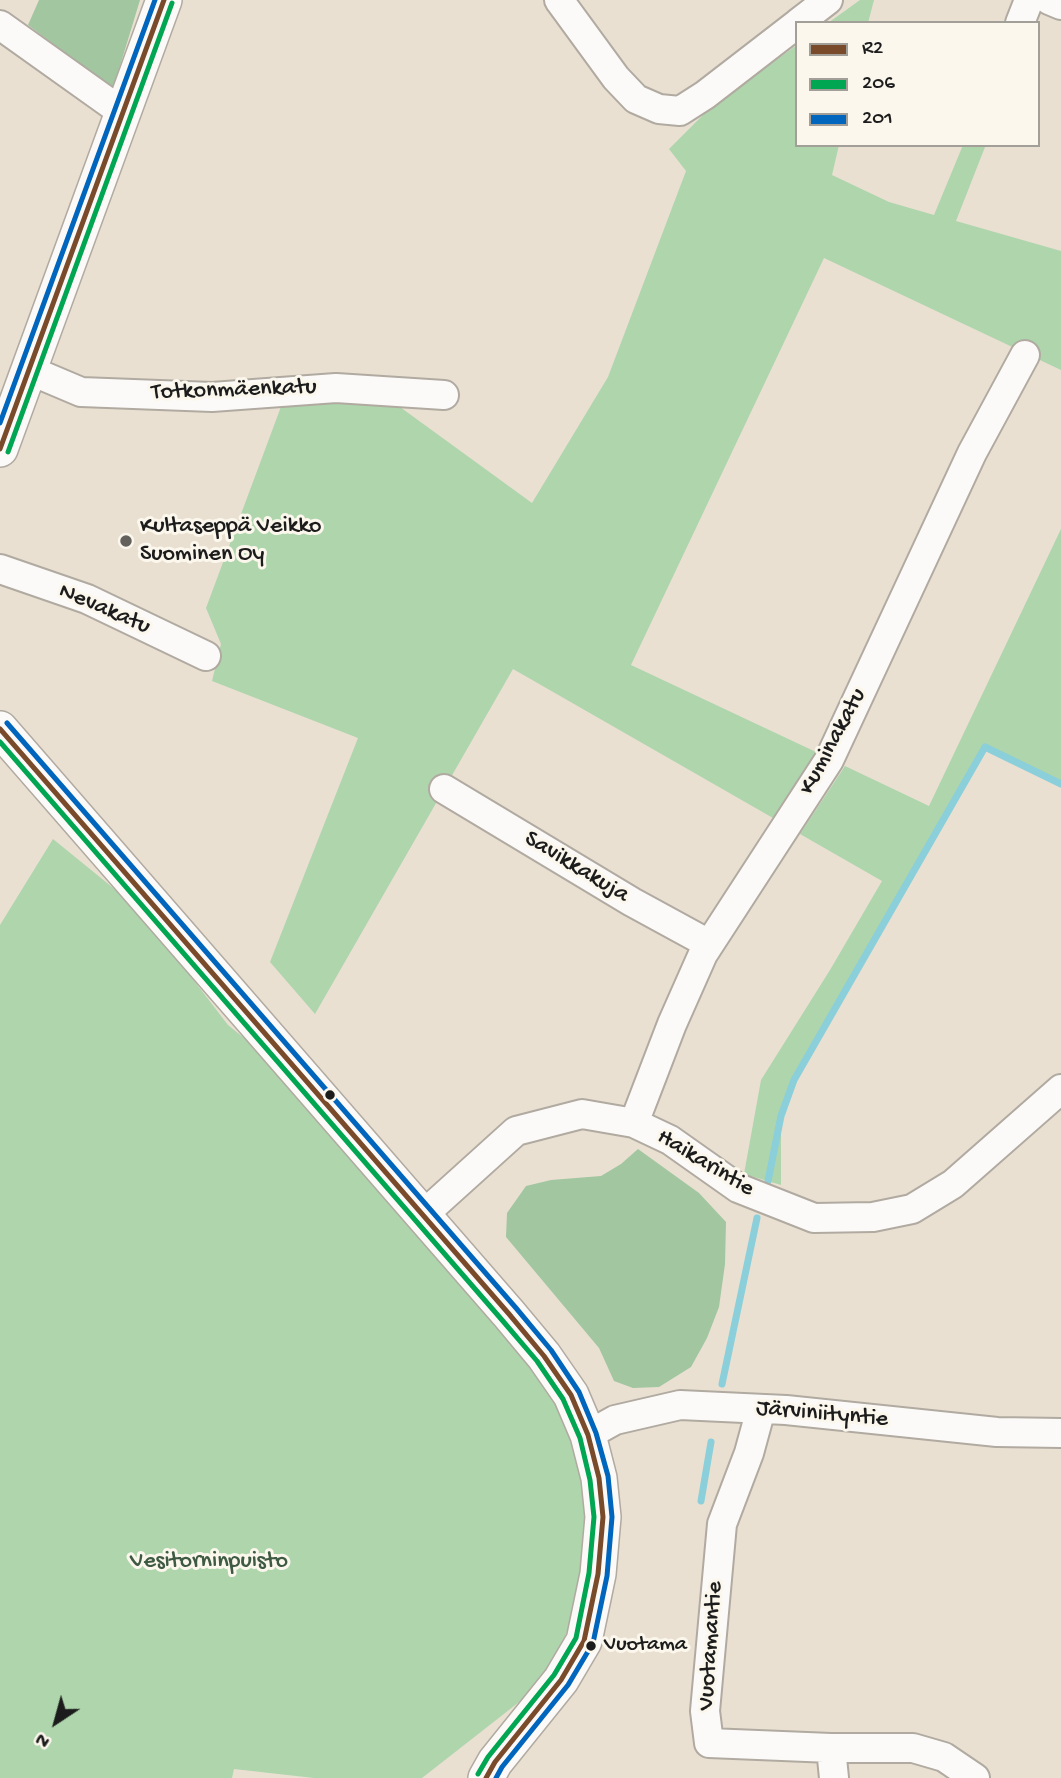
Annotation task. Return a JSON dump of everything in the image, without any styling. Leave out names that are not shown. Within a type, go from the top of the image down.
[{"type":"street","points":[[0,449],[164,0]]},
{"type":"street","points":[[559,0],[616,78],[636,99],[659,109],[680,111],[795,25]]},
{"type":"street","points":[[801,21],[828,0]]},
{"type":"street","points":[[1021,21],[1028,0]]},
{"type":"street","points":[[1049,0],[1061,5]]},
{"type":"street","points":[[0,24],[122,112]]},
{"type":"street","name":"Kuminakatu","points":[[634,1123],[672,1024],[709,944],[829,760],[972,453],[1025,355]]},
{"type":"street","name":"Totkonmäenkatu","points":[[29,370],[81,392],[212,397],[337,388],[444,395]]},
{"type":"street","name":"Nevakatu","points":[[0,569],[87,599],[206,656]]},
{"type":"street","points":[[0,729],[424,1215],[544,1356],[571,1395],[588,1435],[599,1478],[603,1517],[598,1574],[584,1641],[561,1680],[485,1778]]},
{"type":"street","name":"Savikkakuja","points":[[443,789],[632,902],[709,944]]},
{"type":"street","name":"Haikarintie","points":[[424,1215],[516,1131],[582,1114],[634,1123],[670,1140],[738,1188],[814,1218],[873,1217],[912,1209],[953,1184],[1061,1089]]},
{"type":"street","name":"Järviniityntie","points":[[588,1435],[615,1420],[680,1405],[761,1409],[997,1432],[1061,1433]]},
{"type":"street","name":"Vuotamantie","points":[[761,1409],[749,1452],[722,1524],[705,1711],[709,1743],[913,1748],[944,1757],[975,1778]]},
{"type":"street","points":[[831,1748],[834,1778]]},
{"type":"green space","points":[[39,0],[140,0],[113,89],[28,25]]},
{"type":"green space","points":[[860,0],[874,0],[869,21],[831,21]]},
{"type":"green space","points":[[795,46],[795,147],[839,147],[832,175],[889,202],[934,215],[962,147],[985,147],[956,221],[1061,251],[1061,370],[824,258],[631,665],[816,752],[773,818],[513,669],[315,1014],[270,962],[358,738],[212,681],[221,644],[206,608],[282,404],[378,391],[532,503],[608,377],[686,171],[669,149],[710,108]]},
{"type":"green space","points":[[1061,529],[1061,784],[985,747],[794,1080],[781,1116],[781,1185],[744,1174],[761,1080],[882,881],[800,834],[845,766],[929,806]]},
{"type":"green space","name":"Vesitorninpuisto","points":[[53,839],[139,909],[228,1025],[265,1055],[496,1321],[551,1393],[571,1435],[587,1500],[577,1606],[559,1651],[537,1688],[422,1778],[314,1778],[234,1769],[232,1778],[0,1778],[0,925]]},
{"type":"green space","points":[[638,1149],[699,1193],[726,1222],[725,1264],[719,1307],[707,1338],[691,1367],[659,1387],[633,1388],[614,1381],[599,1348],[506,1237],[507,1213],[526,1186],[551,1180],[601,1176]]},
{"type":"waterway","points":[[768,1181],[781,1116],[794,1080],[985,747],[1061,784]]},
{"type":"waterway","points":[[722,1384],[757,1218]]},
{"type":"waterway","points":[[701,1501],[711,1442]]},
{"type":"transit line","name":"201","points":[[0,423],[155,0]]},
{"type":"transit line","name":"R2","points":[[0,449],[164,0]]},
{"type":"transit line","name":"206","points":[[8,452],[172,3]]},
{"type":"transit line","name":"201","points":[[7,723],[516,1308],[551,1350],[579,1392],[596,1433],[608,1476],[612,1517],[607,1576],[593,1643],[568,1685],[496,1778]]},
{"type":"transit line","name":"R2","points":[[0,729],[509,1314],[544,1356],[571,1395],[588,1435],[599,1478],[603,1517],[598,1574],[584,1641],[561,1680],[495,1762],[486,1778]]},
{"type":"transit line","name":"206","points":[[0,742],[502,1320],[537,1361],[563,1399],[580,1438],[590,1480],[594,1517],[589,1573],[576,1638],[554,1675],[488,1757],[478,1774]]},
{"type":"place","name":"Kultaseppä Veikko Suominen Oy","points":[[126,541]]},
{"type":"place","name":"Vuotama","points":[[591,1646]]}]
